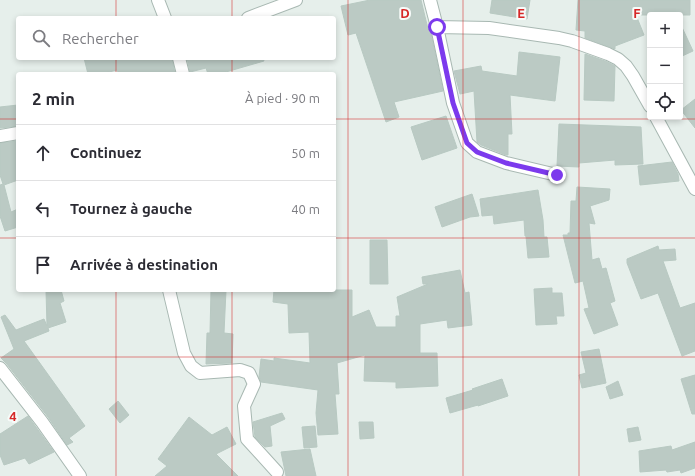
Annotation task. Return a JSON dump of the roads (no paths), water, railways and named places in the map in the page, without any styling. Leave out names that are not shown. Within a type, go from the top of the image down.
[{"type":"street","points":[[158,0],[164,16]]},
{"type":"street","points":[[253,16],[296,0]]},
{"type":"street","points":[[430,0],[453,103],[467,143],[477,152],[506,163],[557,175]]},
{"type":"street","points":[[437,27],[489,28],[572,41],[608,54],[626,66],[647,101]]},
{"type":"street","points":[[180,60],[182,72]]},
{"type":"street","points":[[658,120],[695,189]]},
{"type":"street","points":[[0,136],[16,133]]},
{"type":"street","points":[[169,292],[184,353],[191,366],[200,373],[240,370],[249,373],[254,384],[244,406],[247,439],[277,472]]},
{"type":"street","points":[[0,368],[42,422],[80,476]]}]
